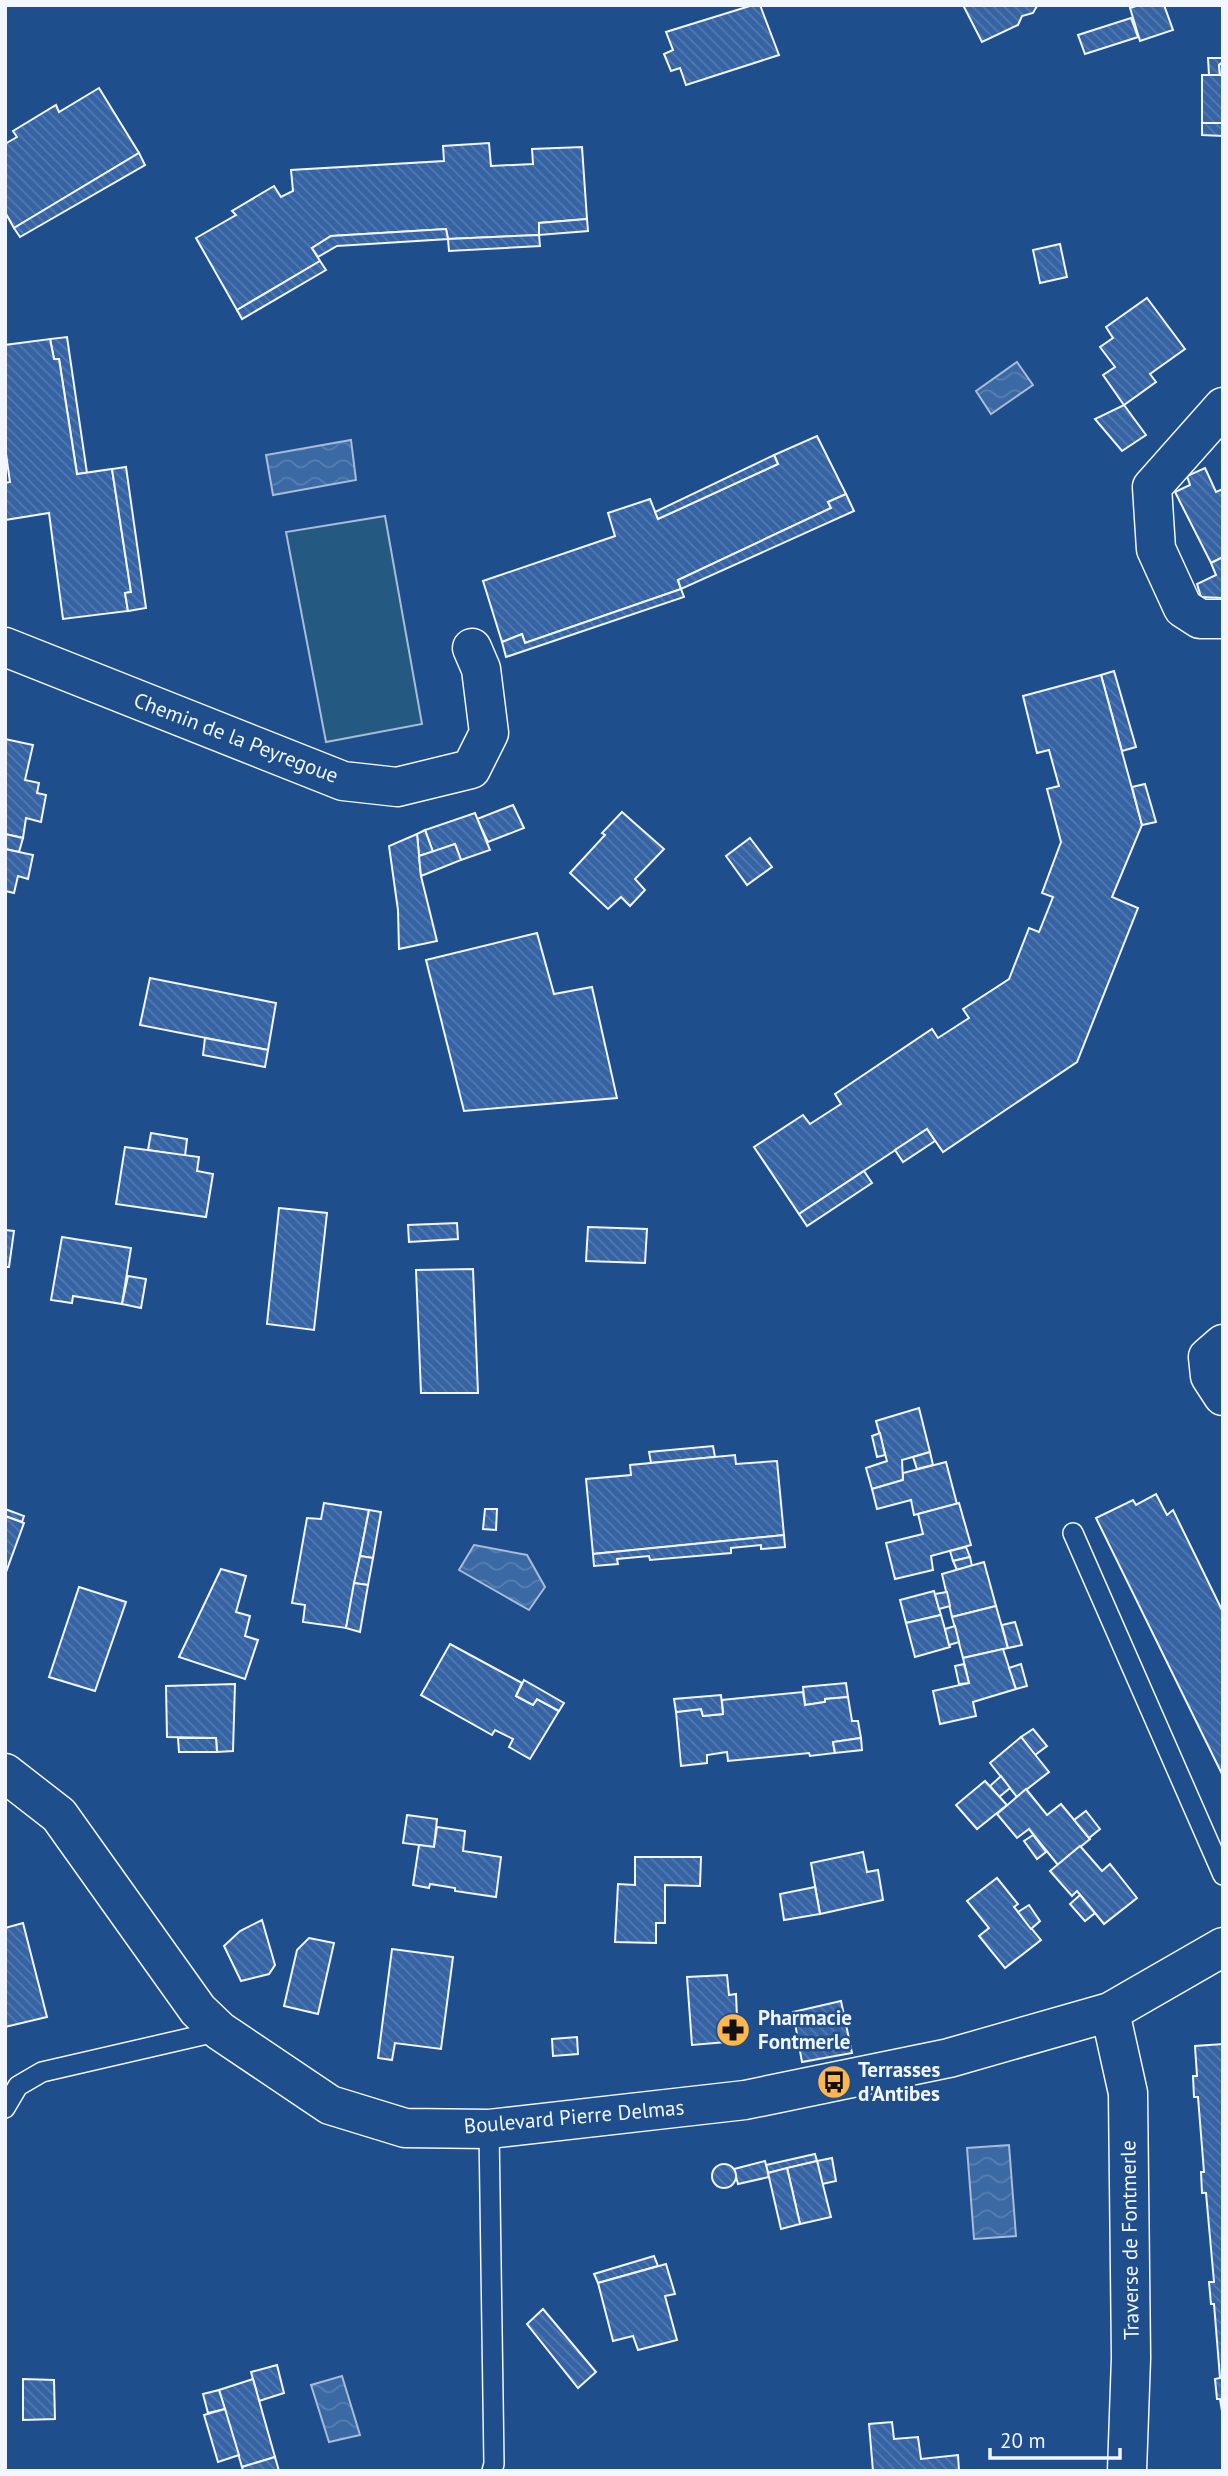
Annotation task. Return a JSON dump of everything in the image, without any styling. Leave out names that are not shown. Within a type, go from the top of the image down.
[{"type":"street","points":[[1223,407],[1152,487],[1156,548],[1183,608],[1200,619],[1223,619]]},
{"type":"street","name":"Chemin de la Peyregoue","points":[[5,647],[343,780],[397,788],[471,769],[489,733],[481,669],[472,648]]},
{"type":"street","points":[[1223,1344],[1208,1357],[1210,1376],[1223,1396]]},
{"type":"street","name":"Boulevard Pierre Delmas","points":[[5,1773],[59,1815],[198,2010],[220,2031],[330,2105],[405,2128],[489,2129],[746,2100],[949,2058],[1110,2012],[1223,1947]]},
{"type":"street","name":"Traverse de Fontmerle","points":[[1110,2012],[1128,2093],[1131,2358],[1127,2471]]},
{"type":"lane","points":[[1073,1533],[1223,1875]]},
{"type":"lane","points":[[5,2108],[18,2086],[42,2072],[220,2031]]},
{"type":"lane","points":[[489,2129],[492,2471]]},
{"type":"shaded area","points":[[385,516],[422,724],[326,742],[286,532]]},
{"type":"water","points":[[1017,362],[1033,385],[991,414],[976,391]]},
{"type":"water","points":[[351,440],[356,480],[273,495],[266,455]]},
{"type":"water","points":[[474,1545],[527,1555],[545,1587],[529,1610],[459,1570]]},
{"type":"water","points":[[1009,2145],[1016,2236],[974,2239],[967,2148]]},
{"type":"water","points":[[342,2376],[360,2435],[329,2442],[311,2385]]},
{"type":"building","points":[[760,5],[779,55],[686,85],[680,68],[671,71],[664,54],[673,50],[666,32]]},
{"type":"building","points":[[963,5],[1037,6],[1033,13],[1022,16],[1018,25],[982,42]]},
{"type":"building","points":[[1139,5],[1164,5],[1173,30],[1140,41],[1130,8]]},
{"type":"building","points":[[1131,18],[1138,37],[1085,54],[1078,35]]},
{"type":"building","points":[[1208,58],[1223,58],[1219,65],[1220,75],[1209,75]]},
{"type":"building","points":[[1223,62],[1223,123],[1202,123],[1202,75],[1220,75],[1219,65]]},
{"type":"building","points":[[99,88],[139,153],[14,228],[5,212],[5,144],[17,137],[13,131],[56,105],[59,112]]},
{"type":"building","points":[[1202,123],[1223,123],[1223,136],[1202,135]]},
{"type":"building","points":[[489,143],[491,166],[533,164],[532,149],[582,147],[587,219],[539,223],[539,235],[448,239],[446,229],[331,236],[312,248],[320,261],[237,310],[196,238],[236,215],[232,211],[274,186],[281,197],[293,191],[291,170],[444,161],[443,146]]},
{"type":"building","points":[[139,153],[145,165],[20,237],[14,228]]},
{"type":"building","points":[[587,219],[588,231],[539,235],[539,223]]},
{"type":"building","points":[[446,229],[448,239],[337,246],[318,257],[312,248],[331,236]]},
{"type":"building","points":[[539,235],[540,246],[449,251],[448,239]]},
{"type":"building","points":[[1060,244],[1067,277],[1040,283],[1033,250]]},
{"type":"building","points":[[320,261],[326,270],[242,319],[237,310]]},
{"type":"building","points":[[1147,298],[1185,349],[1150,374],[1156,382],[1124,405],[1103,375],[1115,367],[1100,347],[1113,338],[1106,327]]},
{"type":"building","points":[[67,337],[87,473],[77,474],[59,359],[54,359],[50,339]]},
{"type":"building","points":[[50,339],[54,359],[59,359],[77,474],[112,469],[131,592],[125,593],[128,611],[63,619],[49,513],[5,520],[5,483],[10,482],[5,447],[5,345]]},
{"type":"building","points":[[1124,405],[1146,435],[1122,451],[1095,419]]},
{"type":"building","points":[[817,436],[846,494],[828,502],[831,508],[678,580],[681,589],[525,643],[522,634],[502,642],[483,581],[615,536],[608,513],[650,499],[658,519],[778,464],[774,455]]},
{"type":"building","points":[[774,455],[778,464],[658,519],[655,512]]},
{"type":"building","points":[[126,467],[146,608],[128,611],[125,593],[131,592],[112,469]]},
{"type":"building","points":[[1205,468],[1216,492],[1223,489],[1223,557],[1211,563],[1175,492],[1190,485],[1187,476]]},
{"type":"building","points":[[846,494],[854,511],[681,589],[678,580],[831,508],[828,502]]},
{"type":"building","points":[[1223,557],[1223,598],[1201,597],[1197,584],[1216,575],[1211,563]]},
{"type":"building","points":[[681,589],[684,597],[506,657],[502,642],[522,634],[525,643]]},
{"type":"building","points":[[1114,671],[1136,747],[1122,751],[1101,675]]},
{"type":"building","points":[[1101,675],[1142,825],[1112,897],[1138,908],[1077,1062],[943,1152],[927,1129],[799,1214],[754,1147],[803,1115],[810,1124],[841,1104],[835,1094],[932,1029],[938,1038],[969,1018],[963,1009],[1009,979],[1029,928],[1039,932],[1053,897],[1042,893],[1061,842],[1047,789],[1059,786],[1049,750],[1037,753],[1023,696]]},
{"type":"building","points":[[5,739],[33,745],[25,780],[39,783],[37,793],[46,795],[41,822],[26,818],[23,838],[5,834]]},
{"type":"building","points":[[1145,784],[1156,822],[1142,825],[1132,787]]},
{"type":"building","points":[[513,805],[524,828],[488,842],[477,819]]},
{"type":"building","points":[[622,812],[664,849],[635,879],[645,890],[630,906],[621,897],[608,909],[570,873]]},
{"type":"building","points":[[475,813],[490,850],[461,860],[455,844],[433,852],[425,830]]},
{"type":"building","points":[[425,830],[433,852],[419,856],[417,834]]},
{"type":"building","points":[[5,834],[23,838],[19,852],[5,849]]},
{"type":"building","points":[[417,834],[421,876],[437,941],[399,949],[398,910],[389,846]]},
{"type":"building","points":[[750,838],[772,867],[747,885],[726,856]]},
{"type":"building","points":[[455,844],[461,860],[421,876],[419,856]]},
{"type":"building","points":[[5,849],[33,855],[28,879],[18,876],[14,893],[5,891]]},
{"type":"building","points":[[537,933],[554,994],[592,987],[617,1098],[464,1111],[426,960]]},
{"type":"building","points":[[150,978],[276,1003],[268,1050],[140,1025]]},
{"type":"building","points":[[205,1038],[268,1050],[265,1067],[203,1055]]},
{"type":"building","points":[[927,1129],[935,1141],[903,1162],[895,1150]]},
{"type":"building","points":[[151,1133],[187,1139],[185,1156],[148,1150]]},
{"type":"building","points":[[125,1147],[199,1157],[197,1171],[213,1174],[206,1217],[116,1204]]},
{"type":"building","points":[[864,1171],[872,1183],[807,1226],[799,1214]]},
{"type":"building","points":[[279,1208],[327,1213],[314,1330],[267,1324]]},
{"type":"building","points":[[457,1223],[458,1239],[409,1242],[408,1225]]},
{"type":"building","points":[[588,1227],[647,1229],[645,1263],[586,1261]]},
{"type":"building","points":[[5,1230],[14,1231],[9,1267],[5,1267]]},
{"type":"building","points":[[62,1237],[131,1248],[122,1304],[73,1296],[72,1303],[51,1300]]},
{"type":"building","points":[[473,1269],[478,1393],[421,1393],[416,1270]]},
{"type":"building","points":[[128,1276],[146,1279],[141,1308],[122,1304]]},
{"type":"building","points":[[919,1408],[930,1452],[902,1460],[903,1480],[872,1489],[866,1468],[887,1461],[876,1421]]},
{"type":"building","points":[[880,1433],[885,1455],[877,1457],[872,1436]]},
{"type":"building","points":[[713,1446],[715,1457],[651,1463],[649,1452]]},
{"type":"building","points":[[930,1452],[933,1465],[917,1469],[913,1457]]},
{"type":"building","points":[[735,1455],[736,1464],[777,1461],[784,1535],[593,1554],[586,1479],[631,1475],[630,1465]]},
{"type":"building","points":[[946,1462],[957,1504],[914,1515],[911,1500],[877,1509],[872,1489],[903,1480],[903,1473]]},
{"type":"building","points":[[1156,1494],[1167,1515],[1173,1510],[1223,1612],[1223,1776],[1096,1518],[1133,1500],[1136,1505]]},
{"type":"building","points":[[324,1503],[369,1510],[346,1628],[303,1622],[305,1605],[292,1603],[307,1518],[321,1519]]},
{"type":"building","points":[[959,1503],[971,1545],[931,1556],[933,1570],[895,1579],[886,1543],[923,1534],[918,1514]]},
{"type":"building","points":[[5,1509],[24,1516],[22,1522],[5,1516]]},
{"type":"building","points":[[485,1509],[497,1509],[496,1530],[483,1529]]},
{"type":"building","points":[[369,1510],[381,1512],[373,1558],[360,1556]]},
{"type":"building","points":[[5,1516],[24,1523],[5,1575]]},
{"type":"building","points":[[784,1535],[785,1547],[761,1549],[761,1545],[731,1548],[731,1553],[650,1560],[649,1556],[617,1559],[618,1564],[594,1566],[593,1554]]},
{"type":"building","points":[[966,1547],[970,1557],[953,1561],[950,1551]]},
{"type":"building","points":[[360,1556],[373,1558],[368,1585],[354,1583]]},
{"type":"building","points":[[970,1557],[972,1566],[957,1570],[953,1561]]},
{"type":"building","points":[[984,1562],[996,1606],[952,1617],[942,1574]]},
{"type":"building","points":[[221,1569],[246,1576],[236,1612],[250,1616],[245,1636],[258,1640],[245,1679],[179,1657]]},
{"type":"building","points":[[354,1583],[368,1585],[360,1632],[346,1628]]},
{"type":"building","points":[[79,1587],[126,1602],[95,1691],[49,1677]]},
{"type":"building","points":[[934,1591],[941,1615],[906,1623],[900,1600]]},
{"type":"building","points":[[947,1592],[950,1606],[939,1609],[935,1594]]},
{"type":"building","points":[[996,1606],[1008,1648],[963,1658],[952,1617]]},
{"type":"building","points":[[941,1615],[950,1647],[915,1657],[906,1623]]},
{"type":"building","points":[[1015,1622],[1022,1645],[1008,1648],[1002,1625]]},
{"type":"building","points":[[955,1626],[959,1642],[949,1645],[945,1629]]},
{"type":"building","points":[[450,1644],[522,1683],[516,1696],[533,1705],[537,1699],[559,1711],[530,1759],[509,1747],[513,1739],[495,1730],[492,1735],[421,1695]]},
{"type":"building","points":[[1003,1649],[1016,1689],[973,1702],[976,1716],[940,1724],[933,1691],[969,1683],[963,1658]]},
{"type":"building","points":[[964,1664],[969,1683],[959,1684],[955,1666]]},
{"type":"building","points":[[1021,1664],[1027,1686],[1016,1689],[1009,1668]]},
{"type":"building","points":[[524,1680],[564,1703],[559,1711],[537,1699],[533,1705],[516,1696]]},
{"type":"building","points":[[846,1683],[848,1697],[825,1699],[825,1702],[805,1705],[803,1687]]},
{"type":"building","points":[[235,1684],[233,1751],[217,1752],[216,1738],[167,1737],[166,1686]]},
{"type":"building","points":[[803,1692],[805,1705],[825,1702],[825,1699],[848,1697],[852,1721],[858,1721],[861,1738],[833,1742],[835,1753],[728,1761],[727,1752],[707,1755],[707,1763],[681,1766],[676,1712],[701,1709],[703,1716],[723,1714],[722,1700]]},
{"type":"building","points":[[721,1695],[723,1714],[703,1716],[701,1709],[676,1712],[674,1699]]},
{"type":"building","points":[[1033,1729],[1047,1746],[1035,1755],[1021,1737]]},
{"type":"building","points":[[1021,1737],[1049,1772],[1017,1797],[990,1763]]},
{"type":"building","points":[[178,1738],[216,1738],[217,1752],[179,1752]]},
{"type":"building","points":[[861,1738],[862,1750],[835,1753],[833,1742]]},
{"type":"building","points":[[1001,1776],[1010,1788],[999,1797],[990,1786]]},
{"type":"building","points":[[985,1781],[1007,1805],[977,1829],[956,1805]]},
{"type":"building","points":[[1026,1789],[1047,1815],[1061,1804],[1090,1839],[1058,1865],[1029,1829],[1017,1838],[997,1814]]},
{"type":"building","points":[[1086,1811],[1100,1829],[1089,1838],[1074,1820]]},
{"type":"building","points":[[407,1815],[437,1819],[434,1847],[403,1843]]},
{"type":"building","points":[[437,1827],[465,1831],[463,1851],[501,1857],[496,1897],[430,1884],[429,1888],[413,1885],[419,1845],[434,1847]]},
{"type":"building","points":[[1033,1835],[1046,1852],[1037,1859],[1024,1841]]},
{"type":"building","points":[[1080,1846],[1102,1871],[1110,1864],[1137,1898],[1104,1924],[1077,1891],[1072,1896],[1050,1871]]},
{"type":"building","points":[[863,1852],[867,1872],[878,1870],[883,1900],[820,1914],[811,1863]]},
{"type":"building","points":[[635,1857],[701,1857],[700,1886],[665,1885],[665,1923],[656,1923],[656,1943],[615,1942],[618,1884],[635,1885]]},
{"type":"building","points":[[997,1878],[1018,1904],[1014,1907],[1041,1940],[1005,1968],[979,1936],[989,1928],[967,1901]]},
{"type":"building","points":[[815,1887],[820,1914],[784,1920],[780,1894]]},
{"type":"building","points":[[1080,1895],[1095,1913],[1085,1921],[1070,1904]]},
{"type":"building","points":[[1029,1905],[1040,1921],[1031,1929],[1018,1912]]},
{"type":"building","points":[[262,1920],[275,1965],[269,1974],[241,1981],[224,1946],[240,1931]]},
{"type":"building","points":[[23,1923],[47,2017],[5,2027],[5,1928]]},
{"type":"building","points":[[309,1938],[334,1943],[318,2014],[284,2006],[297,1950]]},
{"type":"building","points":[[392,1949],[453,1957],[441,2049],[395,2043],[392,2060],[378,2058]]},
{"type":"building","points":[[727,1975],[729,1995],[736,1994],[738,2041],[692,2045],[687,1977]]},
{"type":"building","points":[[841,2001],[852,2053],[802,2062],[793,2012]]},
{"type":"building","points":[[577,2037],[578,2054],[553,2056],[552,2039]]},
{"type":"building","points":[[1223,2044],[1223,2417],[1220,2399],[1217,2399],[1215,2379],[1220,2378],[1214,2304],[1211,2304],[1209,2282],[1214,2282],[1206,2193],[1202,2193],[1201,2172],[1204,2172],[1198,2097],[1194,2097],[1193,2076],[1197,2076],[1195,2046]]},
{"type":"building","points":[[815,2154],[817,2161],[768,2173],[766,2165]]},
{"type":"building","points":[[832,2158],[836,2181],[822,2184],[817,2161]]},
{"type":"building","points":[[765,2161],[769,2177],[738,2184],[734,2169]]},
{"type":"building","points":[[817,2161],[831,2217],[800,2224],[787,2168]]},
{"type":"building","points":[[724,2164],[733,2167],[736,2176],[733,2185],[724,2188],[715,2185],[712,2176],[715,2167]]},
{"type":"building","points":[[787,2168],[800,2224],[781,2229],[768,2173]]},
{"type":"building","points":[[654,2256],[658,2266],[598,2283],[594,2274]]},
{"type":"building","points":[[666,2264],[675,2294],[665,2296],[677,2340],[638,2350],[633,2336],[613,2341],[598,2283]]},
{"type":"building","points":[[543,2309],[596,2372],[578,2388],[527,2324]]},
{"type":"building","points":[[277,2365],[284,2393],[259,2401],[251,2372]]},
{"type":"building","points":[[23,2379],[54,2380],[55,2419],[23,2420]]},
{"type":"building","points":[[253,2379],[275,2457],[242,2467],[219,2390]]},
{"type":"building","points":[[219,2390],[225,2409],[208,2413],[203,2394]]},
{"type":"building","points":[[225,2409],[239,2455],[218,2462],[204,2415]]},
{"type":"building","points":[[892,2422],[894,2439],[918,2437],[921,2459],[958,2455],[959,2471],[873,2471],[869,2424]]},
{"type":"building","points":[[275,2457],[279,2471],[243,2471],[242,2467]]},
{"type":"place","name":"Pharmacie Fontmerle","points":[[733,2030]]},
{"type":"place","name":"Terrasses d'Antibes","points":[[834,2082]]}]
